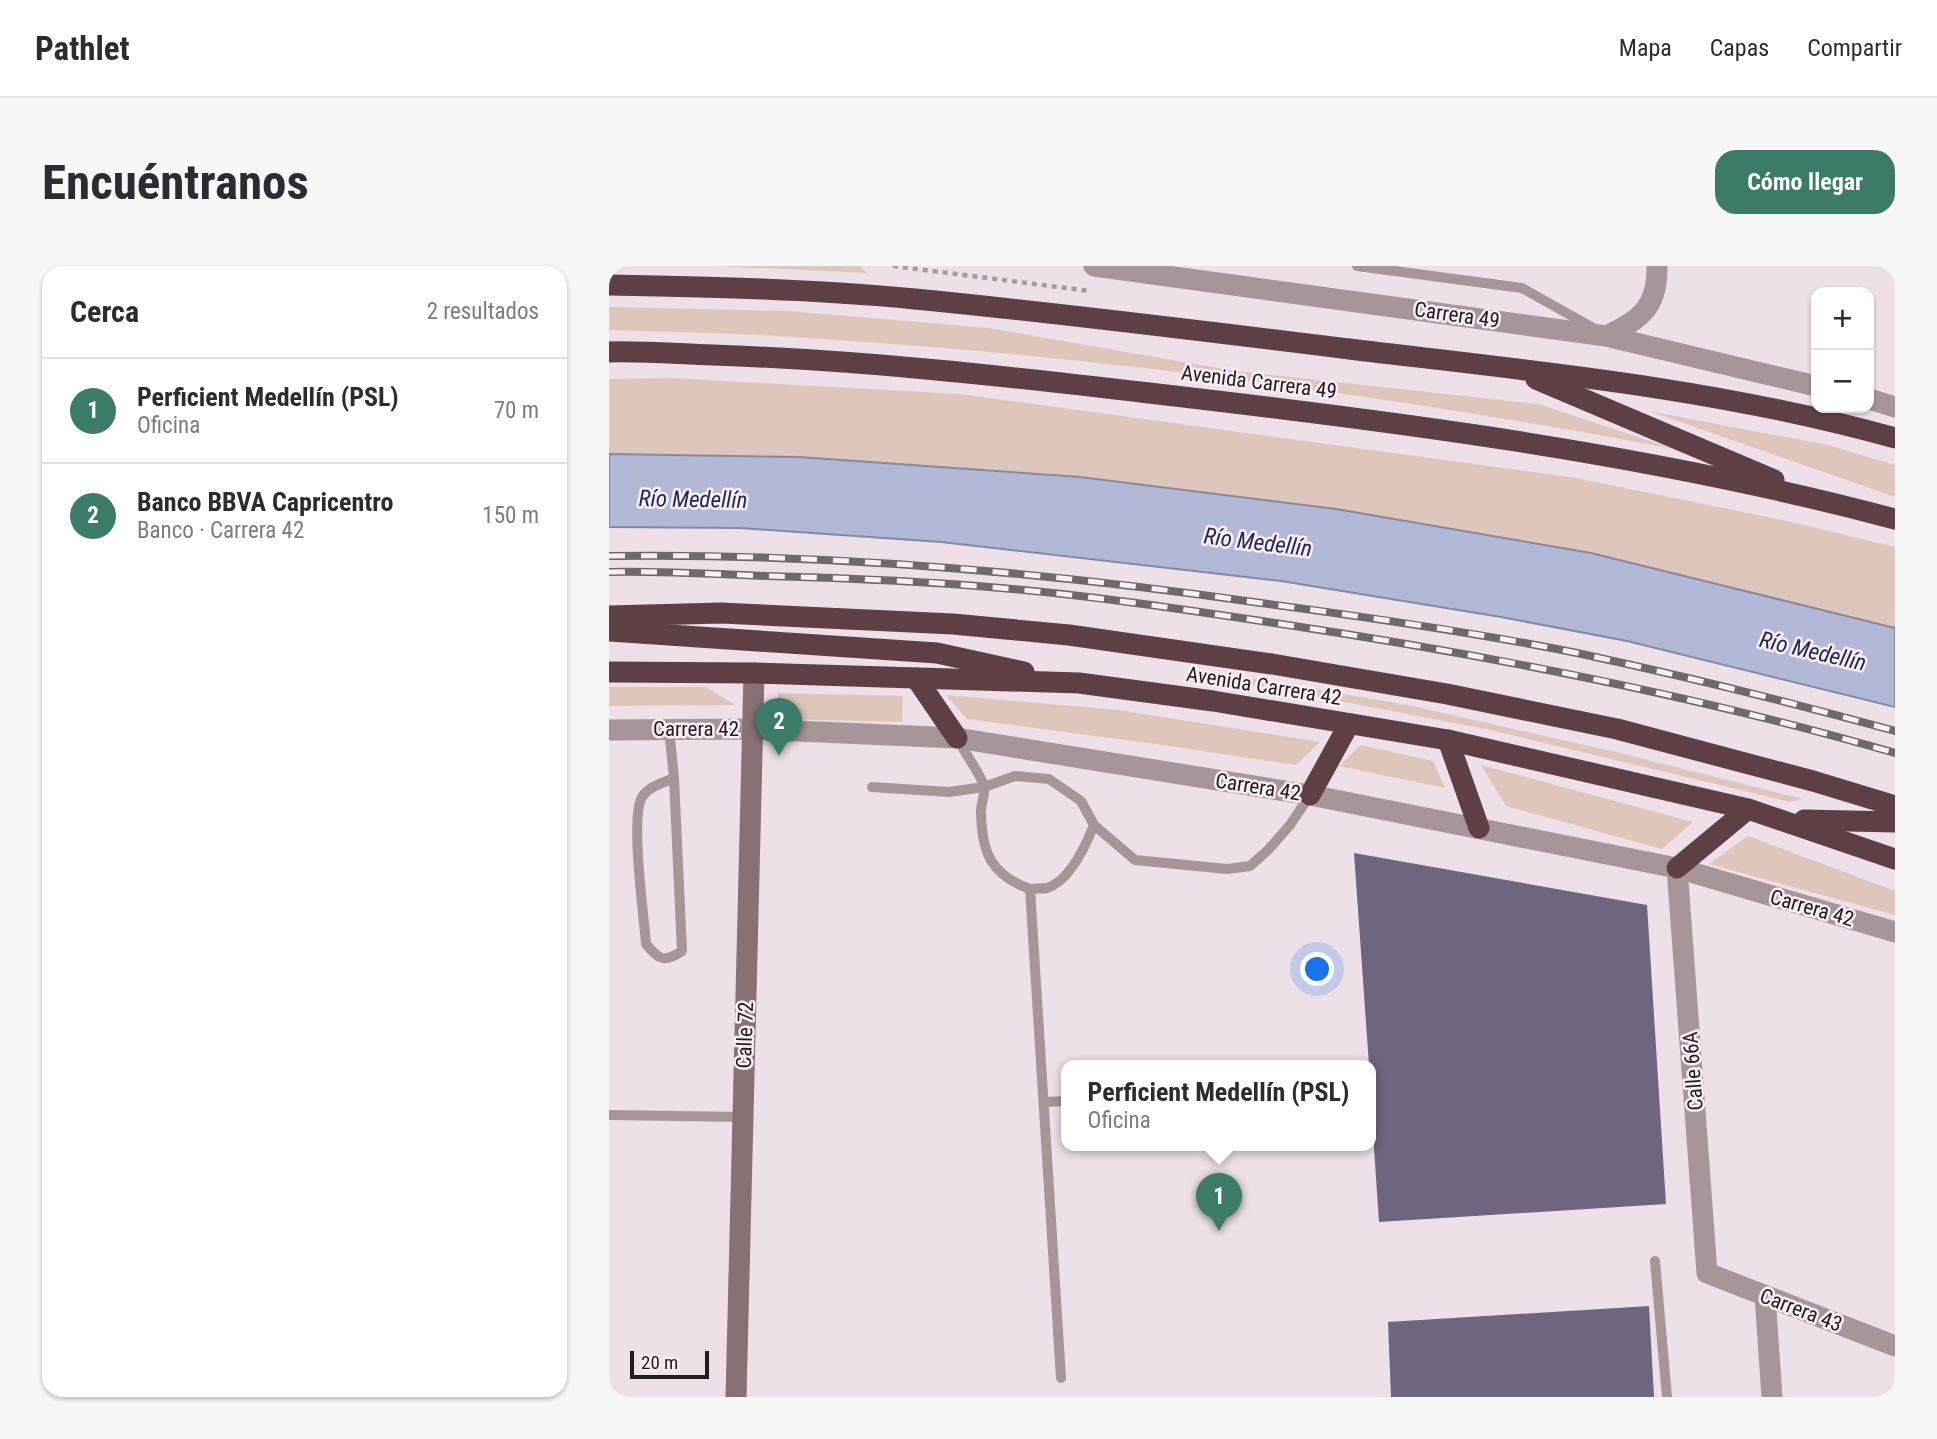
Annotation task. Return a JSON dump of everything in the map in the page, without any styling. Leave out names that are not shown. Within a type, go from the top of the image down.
[{"type":"highway","name":"Avenida Carrera 49","points":[[609,285],[714,287],[912,299],[1156,326],[1646,386],[1755,405],[1895,438]]},
{"type":"highway","name":"Avenida Carrera 49","points":[[609,352],[780,357],[957,370],[1233,402],[1616,456],[1821,499],[1895,519]]},
{"type":"highway","points":[[1512,369],[1821,499]]},
{"type":"highway","name":"Avenida Carrera 42","points":[[609,616],[721,613],[953,624],[1069,635],[1272,664],[1447,694],[1617,729],[1813,781],[1895,806]]},
{"type":"highway","points":[[609,631],[937,653],[1079,683]]},
{"type":"highway","name":"Avenida Carrera 42","points":[[609,672],[754,673],[1079,683],[1213,701],[1448,740],[1748,808],[1895,859]]},
{"type":"highway","points":[[916,678],[957,738]]},
{"type":"highway","points":[[1310,795],[1349,724]]},
{"type":"highway","points":[[1448,740],[1479,828]]},
{"type":"highway","points":[[1677,868],[1748,808]]},
{"type":"highway","points":[[1784,819],[1895,822]]},
{"type":"street","name":"Carrera 49","points":[[1094,266],[1607,336],[1811,385]]},
{"type":"street","points":[[1607,336],[1630,325],[1645,312],[1653,297],[1657,266]]},
{"type":"street","points":[[1874,401],[1895,407]]},
{"type":"street","name":"Calle 72","points":[[736,1397],[754,673]]},
{"type":"street","name":"Carrera 42","points":[[609,730],[753,729],[957,738],[1310,795],[1677,868],[1895,932]]},
{"type":"street","name":"Calle 66A","points":[[1677,868],[1707,1273]]},
{"type":"street","name":"Carrera 43","points":[[1707,1273],[1895,1346]]},
{"type":"street","points":[[1765,1296],[1772,1397]]},
{"type":"lane","points":[[1357,266],[1522,288],[1607,336]]},
{"type":"lane","points":[[669,729],[674,778],[682,951],[671,958],[662,958],[646,944],[637,825],[641,799],[649,789],[674,778]]},
{"type":"lane","points":[[957,738],[984,787],[981,811],[987,855],[1005,878],[1030,889],[1046,888],[1056,883],[1084,852],[1094,825]]},
{"type":"lane","points":[[872,787],[949,792],[984,787],[1015,776],[1049,779],[1081,801],[1094,825],[1135,860],[1227,869],[1249,866],[1268,850],[1290,825],[1310,795]]},
{"type":"lane","points":[[1030,889],[1061,1378]]},
{"type":"lane","points":[[1044,1102],[1061,1101]]},
{"type":"lane","points":[[609,1115],[743,1117]]},
{"type":"lane","points":[[1655,1261],[1667,1397]]},
{"type":"shaded area","points":[[717,266],[860,266],[867,273]]},
{"type":"shaded area","points":[[609,307],[788,311],[989,328],[1235,371],[1538,404],[1674,449],[1345,394],[1124,366],[1013,354],[792,337],[609,330]]},
{"type":"shaded area","points":[[671,378],[960,394],[1570,477],[1783,520],[1895,547],[1895,628],[1591,553],[1336,509],[799,457],[609,454],[609,379]]},
{"type":"shaded area","points":[[1649,411],[1828,445],[1895,465],[1895,497]]},
{"type":"shaded area","points":[[1202,670],[1408,705],[1616,752],[1803,799],[1790,802],[1486,729],[1244,683]]},
{"type":"shaded area","points":[[609,687],[706,687],[735,705],[609,706]]},
{"type":"shaded area","points":[[778,693],[903,696],[902,722],[777,719]]},
{"type":"shaded area","points":[[946,695],[1119,710],[1320,742],[1296,765],[967,719]]},
{"type":"shaded area","points":[[1361,745],[1433,761],[1445,788],[1339,766]]},
{"type":"shaded area","points":[[1481,765],[1693,822],[1662,849],[1506,806]]},
{"type":"shaded area","points":[[1748,836],[1895,891],[1895,915],[1709,864]]},
{"type":"water","name":"Río Medellín","points":[[609,454],[799,457],[1080,477],[1336,509],[1591,553],[1895,628],[1895,707],[1627,641],[1501,617],[1281,581],[941,542],[739,528],[609,527]]},
{"type":"building","points":[[1354,853],[1647,905],[1666,1204],[1379,1222],[1374,1151],[1376,1060],[1369,1060]]},
{"type":"building","points":[[1649,1306],[1654,1397],[1391,1397],[1388,1322]]},
{"type":"railway","points":[[609,556],[772,558],[936,567],[1099,582],[1301,608],[1577,653],[1737,690],[1895,731]]},
{"type":"railway","points":[[609,572],[942,583],[1071,595],[1176,609],[1359,636],[1590,678],[1743,713],[1895,753]]},
{"type":"place","name":"Banco BBVA Capricentro","points":[[779,756]]},
{"type":"place","name":"Perficient Medellín (PSL)","points":[[1219,1231]]}]
